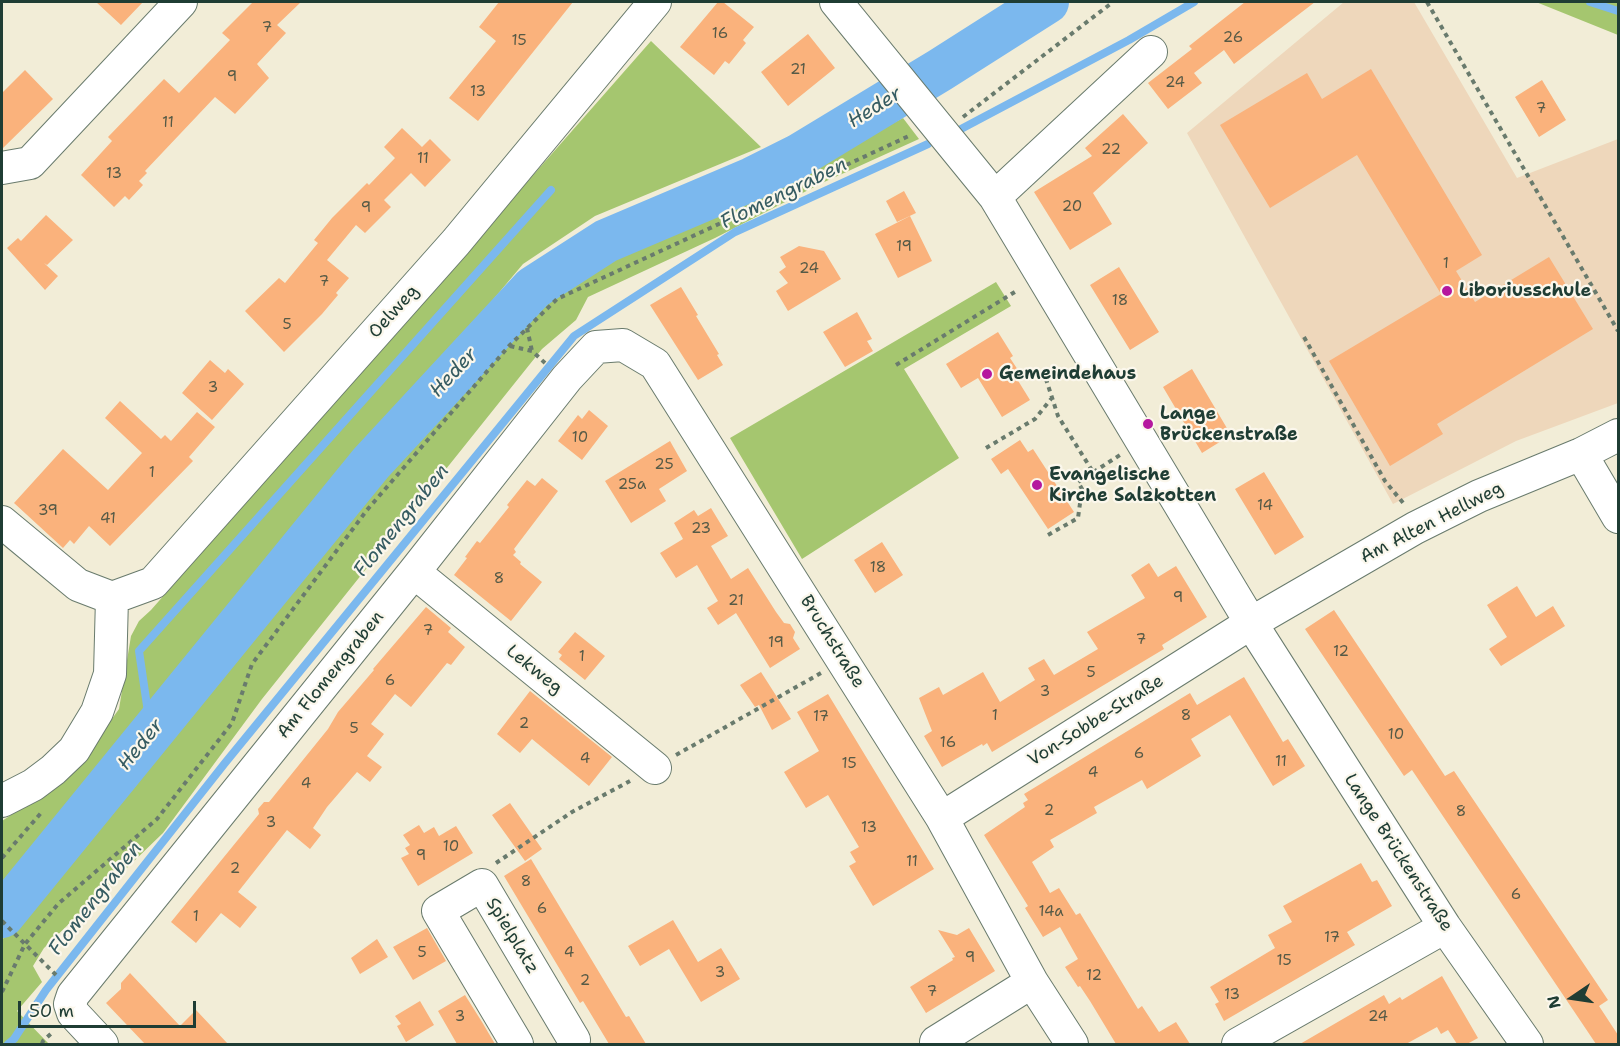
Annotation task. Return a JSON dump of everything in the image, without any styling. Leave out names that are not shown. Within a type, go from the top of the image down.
[{"type":"street","points":[[2,168],[30,162],[181,2]]},
{"type":"street","name":"Oelweg","points":[[112,598],[153,584],[456,242],[656,2]]},
{"type":"street","name":"Lange Brückenstraße","points":[[836,2],[995,197],[1251,623],[1445,927],[1527,1044]]},
{"type":"street","points":[[995,197],[1151,52]]},
{"type":"street","name":"Bruchstraße","points":[[596,347],[623,345],[655,364],[942,818],[1032,982],[1072,1044]]},
{"type":"street","name":"Am Flomengraben","points":[[66,992],[73,995],[414,572],[567,378],[596,347]]},
{"type":"street","name":"Am Alten Hellweg","points":[[1251,623],[1423,524],[1479,496],[1581,454],[1618,435]]},
{"type":"street","points":[[1581,454],[1610,483],[1618,517]]},
{"type":"street","points":[[2,522],[78,585],[112,598],[110,674],[97,712],[74,750],[53,770],[33,785],[2,801]]},
{"type":"street","name":"Lekweg","points":[[414,572],[655,768]]},
{"type":"street","name":"Von-Sobbe-Straße","points":[[942,818],[1251,623]]},
{"type":"street","name":"Spielplatz","points":[[517,1044],[438,910],[482,885],[572,1043]]},
{"type":"street","points":[[1238,1044],[1445,927]]},
{"type":"street","points":[[938,1044],[936,1042],[1032,982]]},
{"type":"street","points":[[66,992],[73,1013],[102,1044]]},
{"type":"path","points":[[2,992],[25,944],[58,904],[157,819],[232,723],[252,664],[367,510],[509,346],[557,299],[929,116],[963,118],[1113,2]]},
{"type":"path","points":[[1427,2],[1618,331]]},
{"type":"path","points":[[896,365],[1005,297]]},
{"type":"path","points":[[527,328],[532,351]]},
{"type":"path","points":[[1304,337],[1385,481],[1423,524]]},
{"type":"path","points":[[509,346],[532,351],[544,362]]},
{"type":"path","points":[[1042,370],[1058,416],[1093,472]]},
{"type":"path","points":[[986,448],[1035,419],[1051,398]]},
{"type":"path","points":[[1048,535],[1078,518],[1082,489],[1078,482],[1142,442]]},
{"type":"path","points":[[482,885],[486,870],[562,818],[655,768],[844,660]]},
{"type":"path","points":[[2,858],[46,808],[33,785]]},
{"type":"path","points":[[2,921],[39,959],[66,992]]},
{"type":"shaded area","name":"Liboriusschule","points":[[1344,2],[1414,2],[1517,178],[1618,139],[1618,403],[1516,441],[1393,504],[1187,133]]},
{"type":"green space","points":[[1536,2],[1618,2],[1618,35]]},
{"type":"green space","points":[[651,41],[761,147],[595,216],[523,264],[2,885],[2,821],[56,785],[89,751],[119,709],[131,636],[139,621]]},
{"type":"green space","points":[[903,118],[919,139],[822,183],[715,238],[588,297],[576,320],[542,349],[262,699],[163,833],[44,948],[33,966],[42,982],[17,1011],[49,1044],[2,1044],[2,940],[178,724],[525,314],[554,287],[583,269],[807,171],[820,161]]},
{"type":"green space","points":[[996,282],[1011,306],[904,369],[959,458],[802,559],[730,438]]},
{"type":"building","points":[[96,2],[143,2],[121,25]]},
{"type":"building","points":[[253,2],[301,2],[277,25],[286,33],[257,64],[269,78],[235,114],[215,97],[145,171],[147,173],[139,181],[143,185],[129,200],[125,196],[114,207],[81,175],[112,141],[108,137],[164,79],[179,93],[230,40],[222,33]]},
{"type":"building","points":[[499,2],[573,2],[478,121],[449,98],[496,41],[479,27]]},
{"type":"building","points":[[718,2],[723,2],[754,27],[743,40],[746,43],[729,64],[725,61],[714,75],[680,47]]},
{"type":"building","points":[[1245,2],[1315,2],[1234,64],[1224,50],[1194,73],[1202,83],[1168,109],[1148,83],[1192,49],[1189,46]]},
{"type":"building","points":[[808,34],[835,68],[788,106],[761,72]]},
{"type":"building","name":"Liboriusschule","points":[[1371,69],[1482,255],[1456,271],[1475,302],[1549,257],[1593,329],[1437,424],[1443,434],[1390,466],[1329,361],[1441,294],[1357,155],[1270,208],[1220,125],[1307,73],[1322,99]]},
{"type":"building","points":[[25,70],[53,99],[2,149],[2,93]]},
{"type":"building","points":[[1542,80],[1566,120],[1539,137],[1515,97]]},
{"type":"building","points":[[1123,114],[1148,143],[1093,193],[1112,224],[1070,250],[1034,192],[1092,156],[1085,148]]},
{"type":"building","points":[[402,128],[422,147],[430,139],[451,160],[425,187],[411,173],[384,200],[391,207],[365,233],[356,225],[327,260],[349,278],[322,314],[284,352],[245,311],[279,278],[285,283],[318,243],[314,240],[332,218],[395,158],[384,147]]},
{"type":"building","points":[[904,191],[916,213],[897,222],[886,201]]},
{"type":"building","points":[[46,215],[73,240],[47,265],[44,263],[58,276],[45,290],[7,248],[18,238],[21,241]]},
{"type":"building","points":[[910,216],[932,261],[898,278],[875,234]]},
{"type":"building","points":[[799,246],[824,251],[841,279],[788,311],[776,291],[788,283],[779,272],[786,267],[780,257]]},
{"type":"building","points":[[1119,267],[1159,332],[1130,350],[1090,285]]},
{"type":"building","points":[[681,287],[723,365],[698,380],[650,305]]},
{"type":"building","points":[[857,312],[872,339],[867,341],[873,351],[845,367],[823,332]]},
{"type":"building","name":"Gemeindehaus","points":[[998,332],[1013,356],[1010,358],[1022,376],[1017,379],[1030,400],[1002,417],[978,378],[961,388],[946,364]]},
{"type":"building","points":[[210,360],[225,373],[228,369],[244,384],[212,420],[182,393]]},
{"type":"building","points":[[1192,369],[1231,435],[1202,453],[1163,387]]},
{"type":"building","points":[[120,401],[161,439],[165,435],[171,441],[197,412],[215,427],[189,457],[193,461],[110,546],[89,526],[74,544],[70,540],[63,548],[14,503],[63,449],[108,490],[142,453],[105,418]]},
{"type":"building","points":[[589,410],[608,426],[582,460],[558,441],[578,415],[582,419]]},
{"type":"building","name":"Evangelische Kirche Salzkotten","points":[[1020,440],[1028,452],[1033,449],[1074,512],[1048,529],[1008,469],[1001,474],[991,459]]},
{"type":"building","points":[[670,441],[687,471],[659,489],[666,501],[631,523],[605,481]]},
{"type":"building","points":[[1264,472],[1304,537],[1275,555],[1235,489]]},
{"type":"building","points":[[542,478],[558,491],[514,549],[516,552],[513,555],[521,562],[520,564],[542,582],[511,621],[454,575],[477,541],[480,543],[527,480],[535,486]]},
{"type":"building","points":[[711,508],[728,536],[711,546],[731,579],[748,568],[784,623],[790,624],[795,632],[793,638],[800,649],[770,668],[736,613],[718,625],[707,608],[718,601],[697,565],[676,578],[660,553],[683,539],[674,523],[694,510],[698,516]]},
{"type":"building","points":[[882,542],[903,575],[875,593],[854,560]]},
{"type":"building","points":[[1149,563],[1158,577],[1176,566],[1207,617],[1162,645],[1164,649],[992,752],[987,743],[983,746],[982,744],[942,767],[924,736],[932,731],[919,698],[939,687],[943,695],[983,672],[1000,702],[1035,680],[1028,668],[1044,659],[1054,675],[1098,649],[1087,632],[1145,598],[1131,575]]},
{"type":"building","points":[[1517,586],[1536,617],[1553,606],[1565,626],[1501,666],[1489,649],[1507,637],[1487,605]]},
{"type":"building","points":[[426,607],[451,628],[448,632],[465,647],[451,665],[447,663],[411,707],[395,694],[371,724],[384,734],[367,756],[382,767],[370,782],[357,772],[327,807],[313,828],[321,835],[310,849],[287,830],[238,892],[257,907],[240,928],[221,913],[196,943],[171,922],[259,814],[258,809],[264,802],[269,802],[328,729],[338,712]]},
{"type":"building","points":[[1334,610],[1445,776],[1454,771],[1608,1000],[1599,1006],[1618,1035],[1618,1044],[1596,1044],[1412,770],[1404,776],[1305,629]]},
{"type":"building","points":[[575,632],[605,656],[585,680],[559,659],[562,655],[558,652]]},
{"type":"building","points":[[761,672],[791,719],[772,730],[759,705],[755,707],[740,685]]},
{"type":"building","points":[[1244,677],[1283,742],[1288,739],[1305,766],[1273,786],[1230,715],[1191,739],[1201,756],[1147,789],[1142,780],[1094,807],[1097,813],[1050,840],[1054,847],[1032,862],[1050,893],[1059,888],[1076,915],[1080,913],[1138,1009],[1142,1006],[1159,1032],[1176,1022],[1190,1044],[1116,1044],[1090,1001],[1065,967],[1078,959],[1060,927],[1043,937],[1025,908],[1028,906],[984,835],[1025,807],[1023,803],[1028,800],[1024,794],[1190,693],[1197,705]]},
{"type":"building","points":[[530,691],[612,757],[589,786],[532,739],[520,753],[497,734]]},
{"type":"building","points":[[828,694],[934,869],[873,906],[849,866],[856,862],[850,852],[859,847],[828,795],[806,808],[784,772],[819,751],[797,712]]},
{"type":"building","points":[[510,803],[542,849],[525,861],[492,815]]},
{"type":"building","points":[[419,825],[424,833],[434,827],[439,836],[456,826],[473,853],[418,886],[401,858],[409,854],[405,848],[410,845],[403,835]]},
{"type":"building","points":[[531,859],[626,1017],[629,1016],[646,1044],[609,1044],[583,1001],[580,1003],[504,876]]},
{"type":"building","points":[[1361,863],[1372,882],[1377,880],[1392,906],[1347,932],[1355,945],[1224,1021],[1215,1004],[1219,1002],[1210,987],[1275,948],[1268,935],[1292,922],[1283,906]]},
{"type":"building","points":[[673,920],[698,962],[721,948],[740,979],[701,1002],[669,949],[640,966],[628,946]]},
{"type":"building","points":[[427,928],[446,961],[413,980],[393,947]]},
{"type":"building","points":[[969,928],[995,971],[926,1013],[910,987],[955,957],[938,930],[957,935]]},
{"type":"building","points":[[377,939],[388,957],[360,974],[351,958]]},
{"type":"building","points":[[130,973],[180,1026],[196,1010],[228,1044],[145,1044],[106,1003],[121,989],[121,983]]},
{"type":"building","points":[[1442,976],[1478,1038],[1467,1044],[1457,1044],[1448,1030],[1441,1034],[1437,1027],[1406,1044],[1300,1044],[1384,995],[1389,1004],[1400,997],[1402,1000]]},
{"type":"building","points":[[465,995],[495,1044],[457,1044],[438,1011]]},
{"type":"building","points":[[420,1001],[434,1025],[406,1042],[397,1026],[401,1024],[395,1016]]},
{"type":"waterway","name":"Heder","points":[[2,916],[371,463],[533,288],[606,241],[752,179],[798,156],[1047,2]]},
{"type":"waterway","name":"Flomengraben","points":[[961,129],[1129,40],[1194,2]]},
{"type":"waterway","name":"Flomengraben","points":[[1590,2],[1618,11]]},
{"type":"waterway","name":"Flomengraben","points":[[8,1044],[14,1039],[46,990],[225,763],[574,336],[735,232],[928,144]]},
{"type":"waterway","points":[[151,733],[139,651],[551,190]]},
{"type":"place","name":"Liboriusschule","points":[[1447,291]]},
{"type":"place","name":"Gemeindehaus","points":[[987,374]]},
{"type":"place","name":"Lange Brückenstraße","points":[[1148,424]]},
{"type":"place","name":"Evangelische Kirche Salzkotten","points":[[1037,485]]}]
